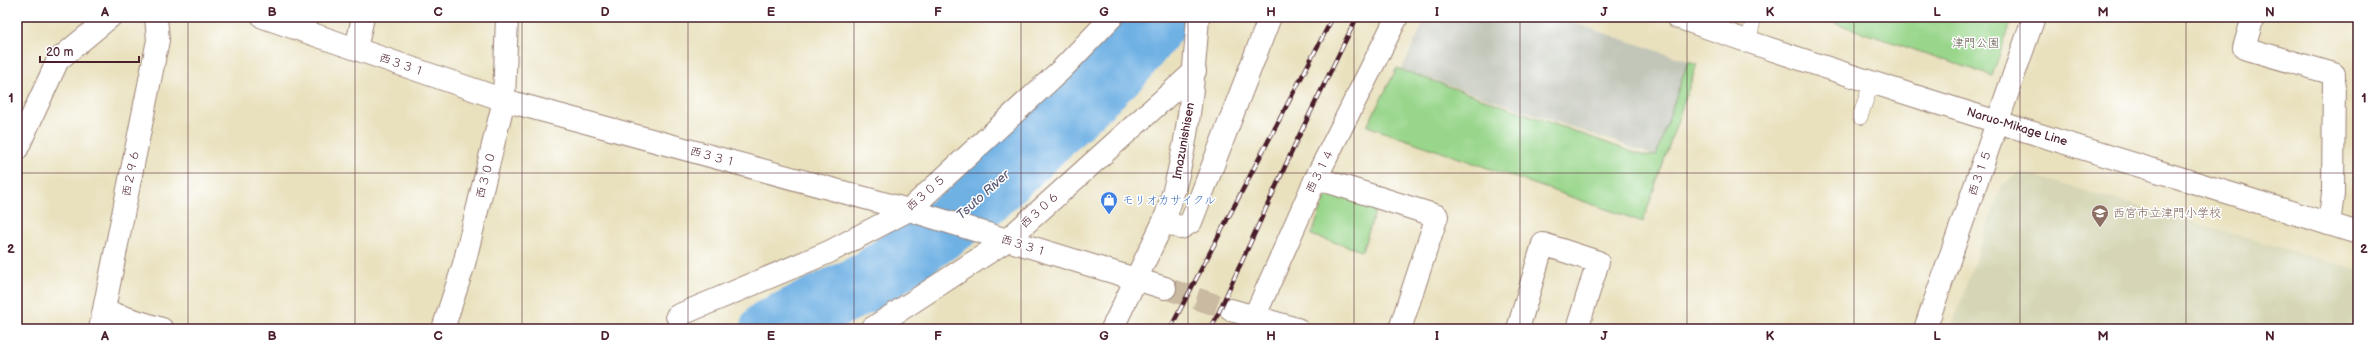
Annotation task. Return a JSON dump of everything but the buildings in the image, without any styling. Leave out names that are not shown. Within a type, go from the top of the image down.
[{"type":"street","points":[[17,149],[58,60],[110,17]]},
{"type":"street","name":"西２９６","points":[[102,320],[158,40],[156,17]]},
{"type":"street","name":"西３３１","points":[[263,17],[504,100],[909,210],[996,238],[1165,288]]},
{"type":"street","points":[[356,49],[363,17]]},
{"type":"street","name":"西３００","points":[[442,329],[464,264],[504,100],[507,17]]},
{"type":"street","name":"西３０５","points":[[677,316],[828,252],[909,210],[1062,69],[1112,17]]},
{"type":"street","points":[[1164,221],[1182,228],[1191,222],[1270,17]]},
{"type":"street","name":"西３１４","points":[[1252,323],[1316,178],[1397,17]]},
{"type":"street","name":"Naruo-Mikage Line","points":[[1677,17],[1748,42],[1998,122],[2358,233]]},
{"type":"street","name":"西３１５","points":[[1925,329],[2034,17]]},
{"type":"street","points":[[2253,17],[2244,48],[2334,74],[2333,194],[2329,224]]},
{"type":"street","name":"Imazunishisen","points":[[1112,329],[1164,221],[1178,176],[1189,120],[1195,71],[1198,26]]},
{"type":"street","name":"西３０６","points":[[871,329],[996,238],[1195,71]]},
{"type":"street","points":[[1316,178],[1437,216],[1400,329]]},
{"type":"street","points":[[1518,329],[1543,244],[1598,262],[1576,329]]},
{"type":"street","points":[[1232,310],[1252,323],[1297,329]]},
{"type":"street","points":[[102,320],[162,329]]},
{"type":"lane","points":[[1748,42],[1754,17]]},
{"type":"lane","points":[[1860,117],[1872,81]]},
{"type":"shaded area","points":[[1426,17],[1556,17],[1691,62],[1656,156],[1402,69]]},
{"type":"shaded area","name":"西宮市立津門小学校","points":[[2020,172],[2358,270],[2358,329],[1951,329],[2001,186]]},
{"type":"green space","name":"津門公園","points":[[1817,17],[2013,17],[1992,76]]},
{"type":"green space","points":[[1688,61],[1697,64],[1643,222],[1367,126],[1397,68],[1641,155],[1656,156]]},
{"type":"green space","points":[[1335,189],[1378,203],[1362,251],[1311,235],[1327,195]]},
{"type":"waterway","name":"Tsuto River","points":[[770,329],[869,281],[967,212],[1122,65],[1161,17]]},
{"type":"tunnel","points":[[1165,288],[1231,310]]},
{"type":"railway","points":[[1170,329],[1333,17]]},
{"type":"railway","points":[[1211,329],[1298,138],[1357,17]]},
{"type":"place","name":"モリオカサイクル","points":[[1109,215]]},
{"type":"place","name":"西宮市立津門小学校","points":[[2100,228]]}]
